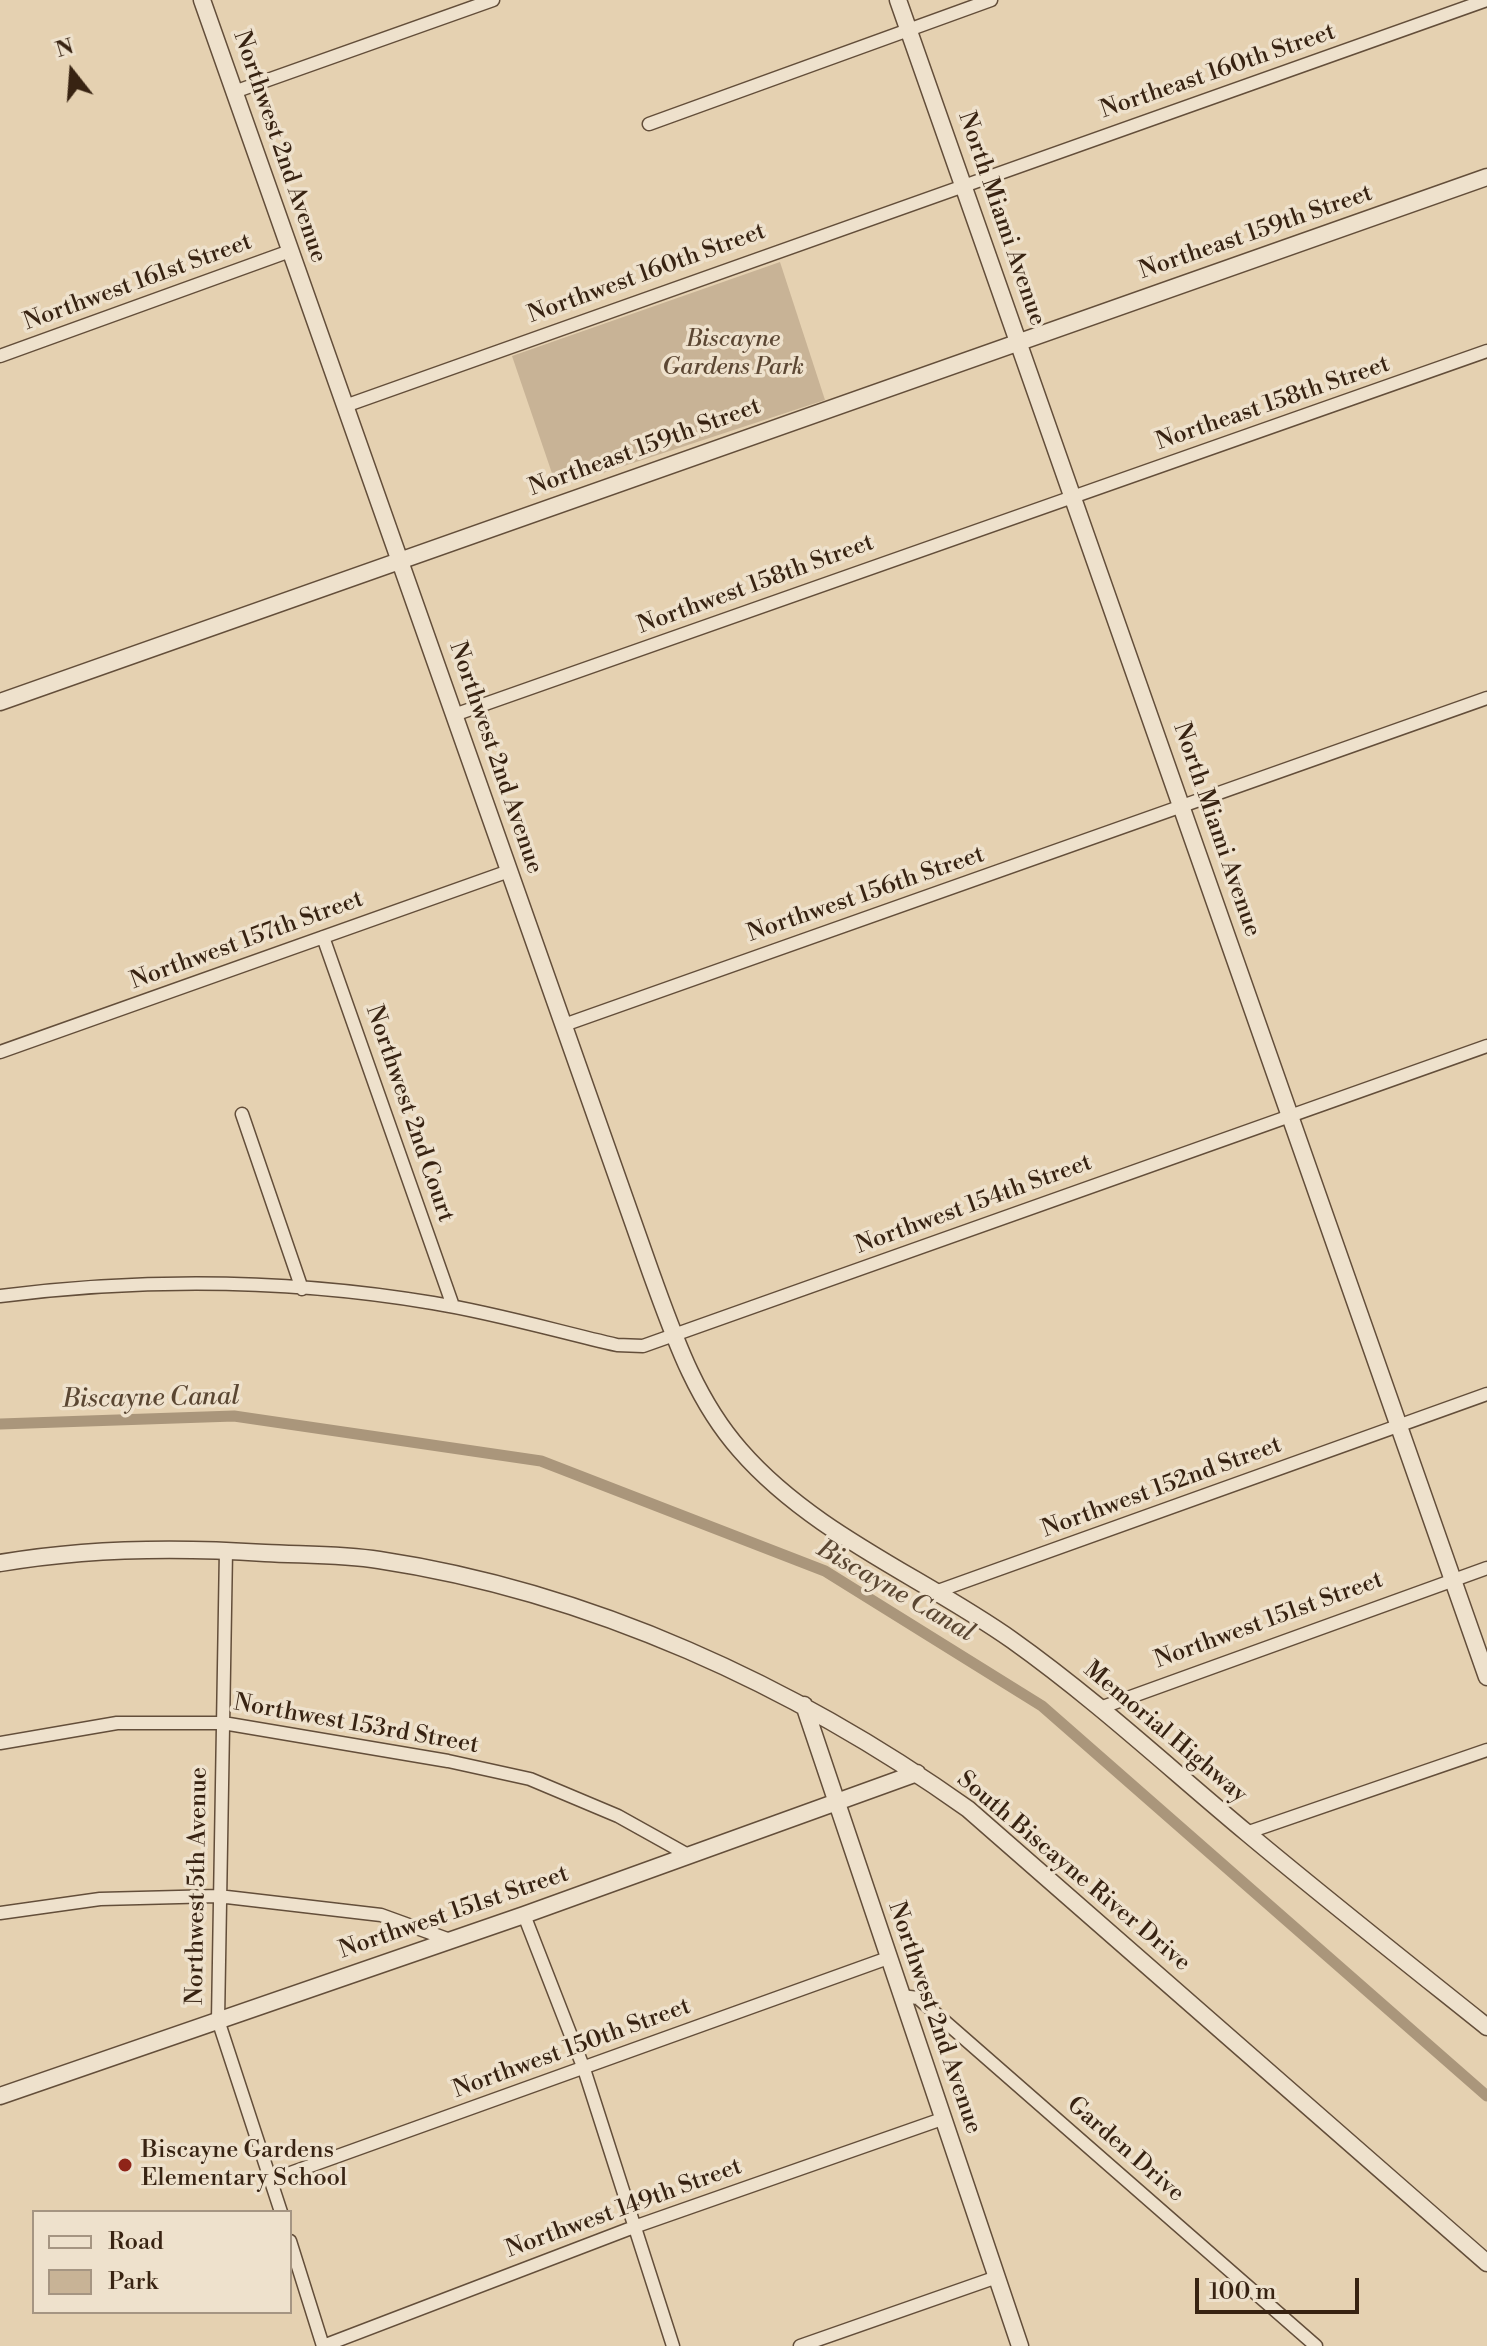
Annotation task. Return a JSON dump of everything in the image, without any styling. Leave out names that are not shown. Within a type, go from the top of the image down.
[{"type":"street","name":"Northwest 2nd Avenue","points":[[202,0],[674,1336],[697,1389],[731,1440],[766,1478],[794,1501]]},
{"type":"street","points":[[234,92],[493,0]]},
{"type":"street","name":"North Miami Avenue","points":[[898,0],[1487,1677]]},
{"type":"street","points":[[649,124],[991,0]]},
{"type":"street","name":"Northeast 160th Street","points":[[964,185],[1487,0]]},
{"type":"street","name":"Northeast 159th Street","points":[[0,702],[1487,177]]},
{"type":"street","name":"Northwest 160th Street","points":[[345,406],[964,185]]},
{"type":"street","name":"Northwest 161st Street","points":[[0,356],[290,251]]},
{"type":"street","name":"Northeast 158th Street","points":[[1073,496],[1487,351]]},
{"type":"street","name":"Northwest 158th Street","points":[[454,715],[1073,496]]},
{"type":"street","name":"Northwest 156th Street","points":[[564,1025],[1487,698]]},
{"type":"street","name":"Northwest 157th Street","points":[[0,1052],[509,871]]},
{"type":"street","name":"Northwest 2nd Court","points":[[323,937],[453,1306]]},
{"type":"street","name":"Northwest 154th Street","points":[[0,1296],[148,1284],[302,1289],[453,1306],[625,1346],[643,1346],[1487,1046]]},
{"type":"street","points":[[242,1114],[302,1289]]},
{"type":"street","name":"Northwest 152nd Street","points":[[938,1591],[1487,1394]]},
{"type":"street","name":"Memorial Highway","points":[[794,1501],[1012,1640],[1100,1708],[1246,1833],[1487,2027]]},
{"type":"street","name":"South Biscayne River Drive","points":[[0,1563],[154,1549],[378,1559],[511,1587],[660,1639],[804,1705],[917,1773],[968,1809],[1487,2263]]},
{"type":"street","name":"Northwest 5th Avenue","points":[[226,1550],[218,2020],[280,2210]]},
{"type":"street","name":"Northwest 151st Street","points":[[1100,1708],[1487,1568]]},
{"type":"street","name":"Northwest 2nd Avenue","points":[[804,1705],[1020,2346]]},
{"type":"street","name":"Northwest 153rd Street","points":[[0,1743],[117,1723],[223,1723],[448,1761],[530,1779],[618,1816],[688,1855]]},
{"type":"street","points":[[1246,1833],[1487,1750]]},
{"type":"street","name":"Northwest 151st Street","points":[[2,2096],[524,1915],[917,1773]]},
{"type":"street","points":[[0,1913],[100,1899],[218,1896],[381,1915],[450,1940]]},
{"type":"street","points":[[524,1915],[584,2069],[673,2346]]},
{"type":"street","name":"Northwest 150th Street","points":[[271,2180],[888,1958]]},
{"type":"street","name":"Garden Drive","points":[[901,1996],[918,1998],[1309,2345]]},
{"type":"street","name":"Northwest 149th Street","points":[[323,2346],[634,2227],[942,2119]]},
{"type":"street","points":[[292,2247],[323,2346]]},
{"type":"street","points":[[800,2346],[997,2277]]},
{"type":"green space","name":"Biscayne Gardens Park","points":[[780,262],[825,400],[557,488],[512,356]]},
{"type":"waterway","name":"Biscayne Canal","points":[[0,1424],[234,1416],[541,1461],[825,1571],[1042,1706],[1487,2096]]},
{"type":"place","name":"Biscayne Gardens Elementary School","points":[[125,2165]]}]
